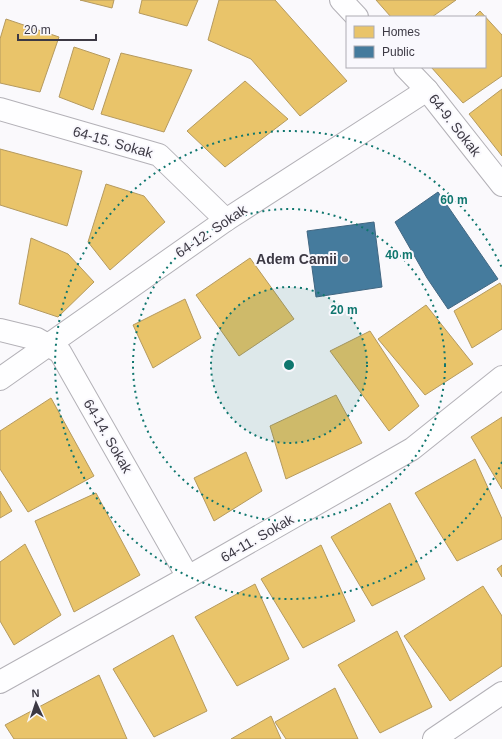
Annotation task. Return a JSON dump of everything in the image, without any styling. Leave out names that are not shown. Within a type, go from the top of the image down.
[{"type":"street","points":[[341,0],[356,16]]},
{"type":"street","name":"64-9. Sokak","points":[[406,68],[427,90],[502,185]]},
{"type":"street","name":"64-12. Sokak","points":[[0,379],[226,220],[427,90]]},
{"type":"street","name":"64-15. Sokak","points":[[0,109],[159,155],[226,220]]},
{"type":"street","name":"64-14. Sokak","points":[[0,330],[37,339],[60,352],[188,577]]},
{"type":"street","name":"64-11. Sokak","points":[[0,682],[412,449],[502,377]]},
{"type":"street","points":[[434,739],[502,693]]},
{"type":"building: Homes","points":[[80,0],[114,0],[112,8]]},
{"type":"building: Homes","points":[[142,0],[198,0],[187,26],[139,13]]},
{"type":"building: Homes","points":[[219,0],[275,0],[347,81],[300,116],[251,59],[208,40]]},
{"type":"building: Homes","points":[[376,0],[456,0],[433,16],[390,16]]},
{"type":"building: Homes","points":[[480,11],[485,16],[475,16]]},
{"type":"building: Homes","points":[[486,18],[502,35],[502,76],[463,103],[432,68],[486,68]]},
{"type":"building: Homes","points":[[6,19],[59,37],[40,92],[0,83],[0,39]]},
{"type":"building: Homes","points":[[74,47],[110,59],[93,110],[59,97]]},
{"type":"building: Homes","points":[[121,53],[192,70],[164,132],[101,114]]},
{"type":"building: Homes","points":[[245,81],[288,119],[225,167],[187,131]]},
{"type":"building: Homes","points":[[502,89],[502,156],[469,114]]},
{"type":"building: Homes","points":[[0,149],[82,171],[67,226],[0,205]]},
{"type":"building: Homes","points":[[106,184],[144,196],[165,222],[110,270],[88,242]]},
{"type":"building: Homes","points":[[31,238],[68,254],[94,282],[58,317],[19,304]]},
{"type":"building: Homes","points":[[250,258],[294,319],[239,356],[196,295]]},
{"type":"building: Homes","points":[[500,283],[502,287],[502,329],[472,348],[454,311]]},
{"type":"building: Homes","points":[[185,299],[201,338],[153,368],[133,325]]},
{"type":"building: Homes","points":[[426,305],[473,364],[425,395],[378,339]]},
{"type":"building: Homes","points":[[370,331],[419,406],[389,431],[330,351]]},
{"type":"building: Homes","points":[[336,395],[362,443],[286,479],[270,426]]},
{"type":"building: Homes","points":[[51,398],[94,476],[28,512],[0,469],[0,431]]},
{"type":"building: Homes","points":[[502,417],[502,489],[471,437]]},
{"type":"building: Homes","points":[[246,452],[262,491],[214,521],[194,478]]},
{"type":"building: Homes","points":[[475,459],[502,519],[502,539],[457,561],[415,493]]},
{"type":"building: Homes","points":[[0,491],[12,511],[0,518]]},
{"type":"building: Homes","points":[[96,493],[140,575],[74,612],[35,521]]},
{"type":"building: Homes","points":[[390,503],[425,579],[372,606],[331,537]]},
{"type":"building: Homes","points":[[25,544],[61,615],[14,645],[0,621],[0,562]]},
{"type":"building: Homes","points":[[321,545],[355,621],[303,648],[261,579]]},
{"type":"building: Homes","points":[[502,565],[502,577],[497,569]]},
{"type":"building: Homes","points":[[255,584],[289,659],[237,686],[195,617]]},
{"type":"building: Homes","points":[[483,586],[502,616],[502,666],[450,701],[404,636]]},
{"type":"building: Homes","points":[[397,631],[432,707],[380,733],[338,665]]},
{"type":"building: Homes","points":[[173,635],[207,711],[154,737],[113,669]]},
{"type":"building: Homes","points":[[99,675],[127,739],[14,739],[5,725]]},
{"type":"building: Homes","points":[[335,688],[358,739],[286,739],[275,722]]},
{"type":"building: Homes","points":[[271,716],[281,739],[231,739]]},
{"type":"building: Public","points":[[438,192],[498,279],[448,309],[427,278],[395,222]]},
{"type":"building: Public","name":"Adem Camii","points":[[374,222],[382,287],[316,297],[307,231]]},
{"type":"place","name":"Adem Camii","points":[[345,259]]}]
